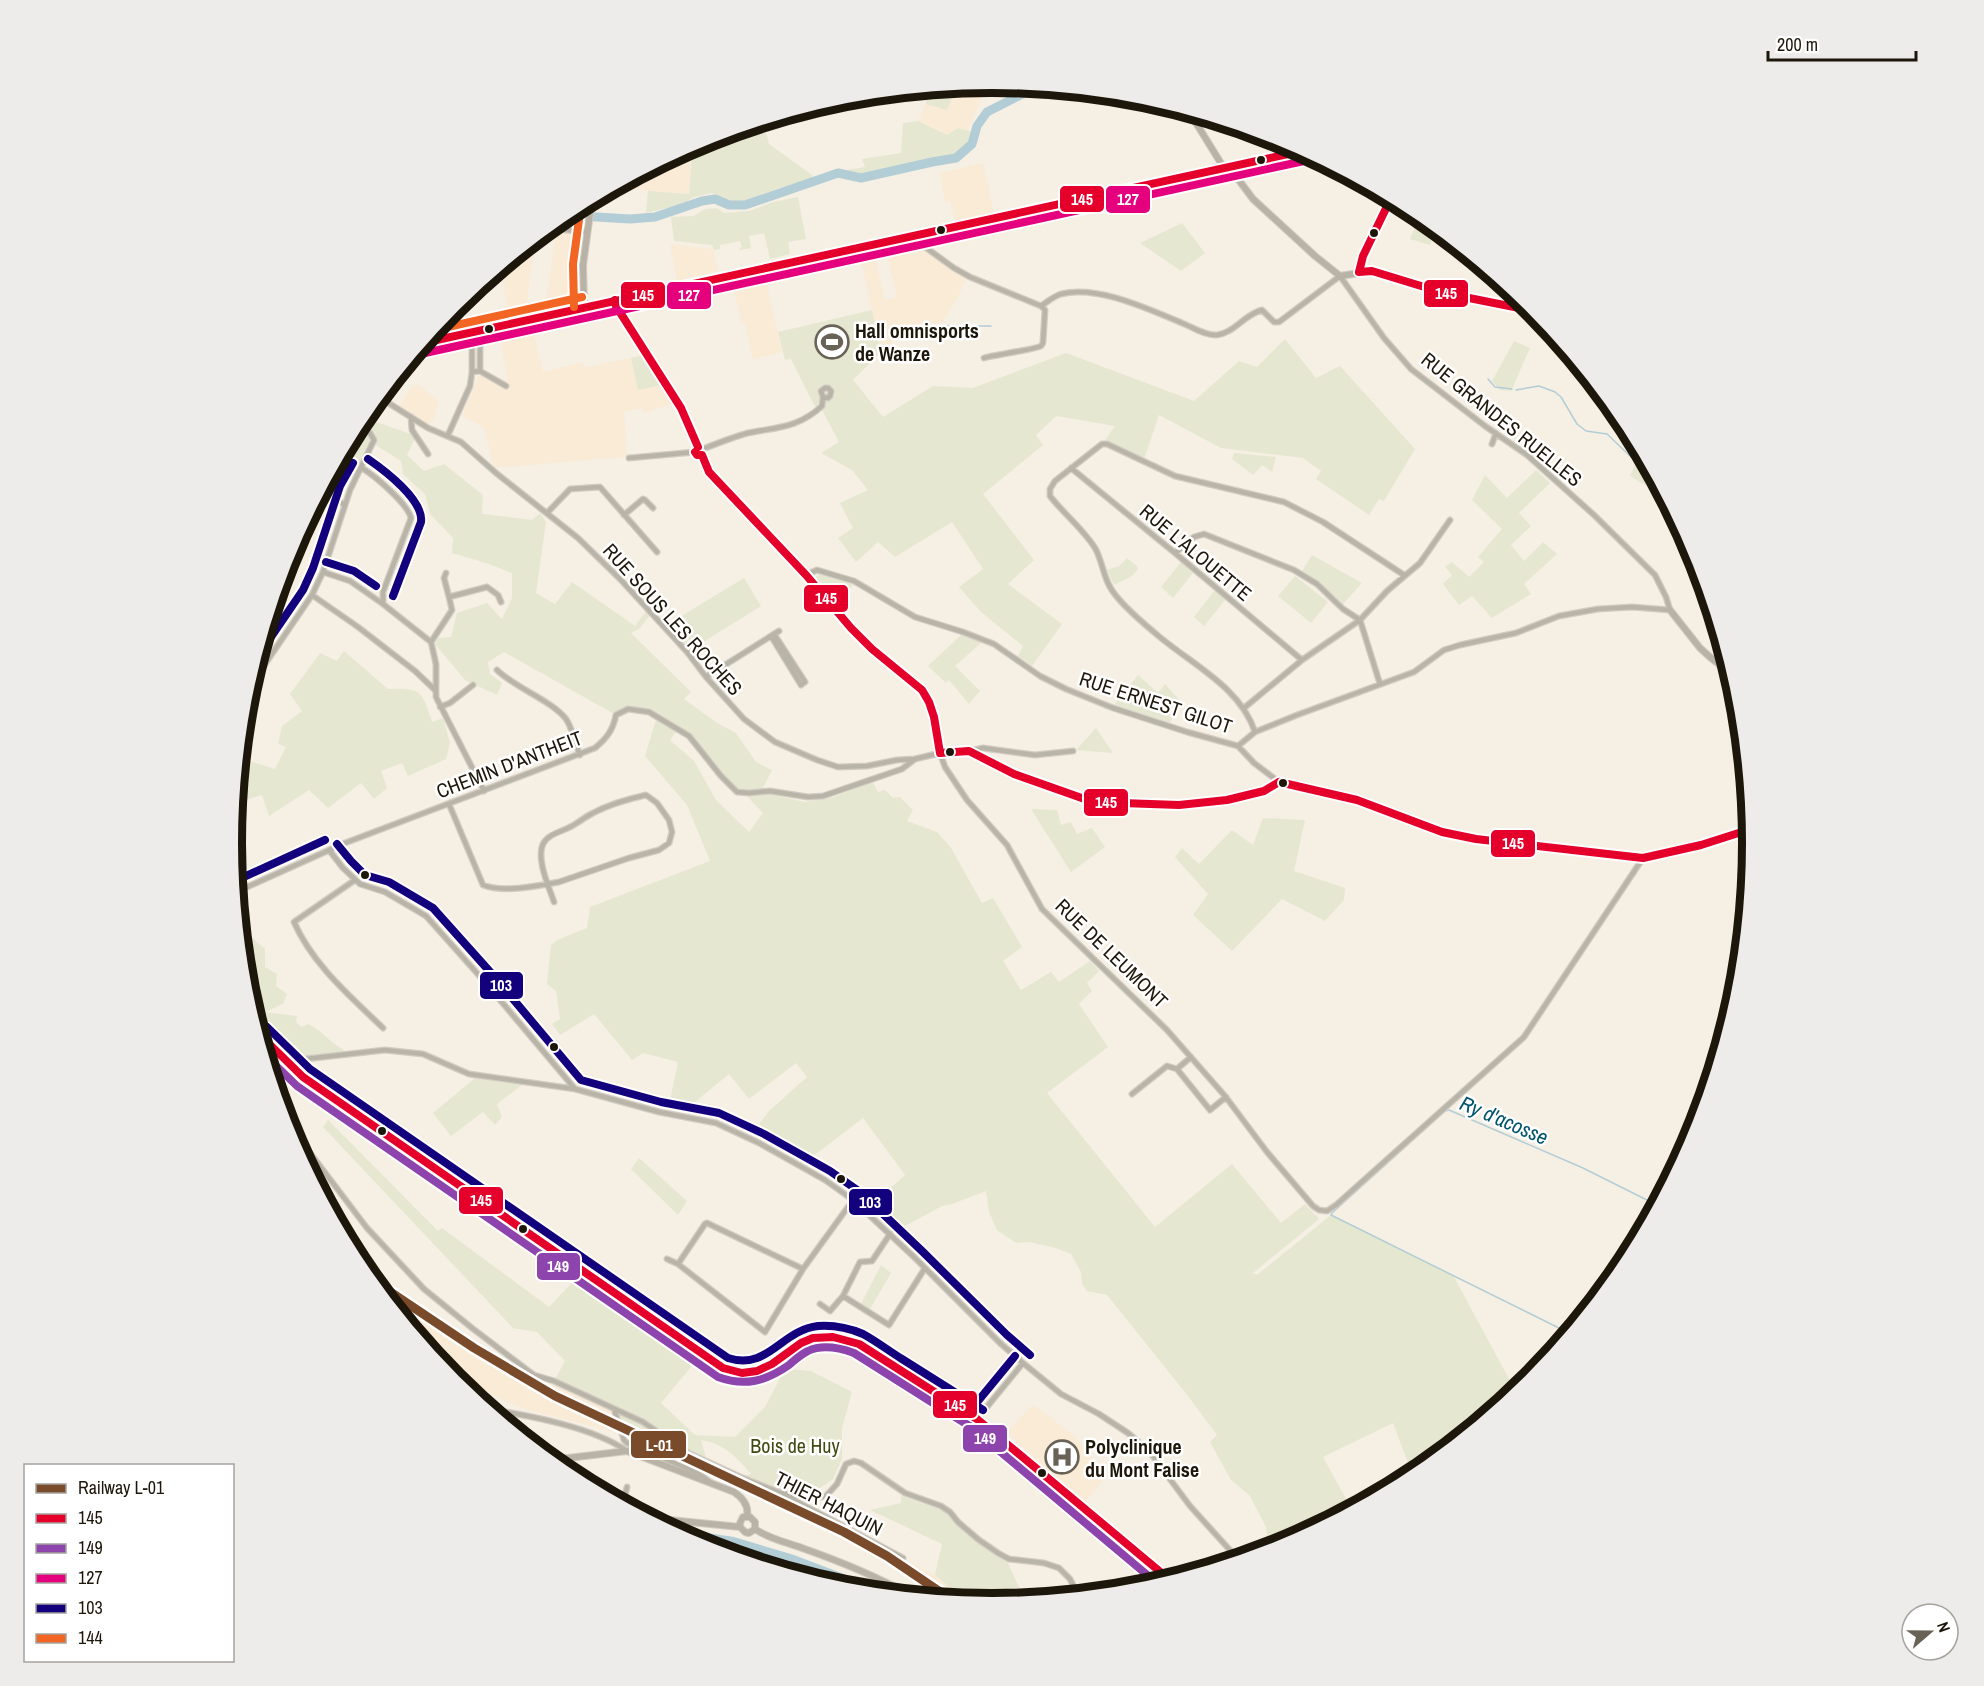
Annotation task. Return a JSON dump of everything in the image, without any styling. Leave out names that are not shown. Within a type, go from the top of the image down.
[{"type":"main road","points":[[436,340],[1288,154]]},
{"type":"main road","points":[[271,1047],[303,1077],[723,1368],[737,1373],[753,1373],[766,1367],[805,1340],[822,1336],[839,1337],[860,1344],[977,1419],[1162,1573]]},
{"type":"street","points":[[1198,122],[1222,165],[1232,171],[1253,199],[1340,276]]},
{"type":"street","points":[[1359,272],[1363,256],[1387,206]]},
{"type":"street","points":[[584,307],[583,275],[590,210]]},
{"type":"street","points":[[561,229],[587,232]]},
{"type":"street","points":[[914,235],[914,239],[954,268],[970,277],[1041,306],[1044,310],[1045,328],[1041,346],[984,358]]},
{"type":"street","points":[[1041,306],[1059,294],[1080,291],[1096,293],[1218,335],[1231,329],[1256,311],[1262,310],[1274,322],[1279,322],[1340,276],[1372,271],[1444,293],[1516,307]]},
{"type":"street","name":"RUE GRANDES RUELLES","points":[[1340,276],[1384,338],[1411,369],[1527,455],[1626,545],[1655,575],[1670,610],[1700,648],[1719,664]]},
{"type":"street","name":"RUE DE LEUMONT","points":[[615,300],[616,306],[681,408],[709,472],[872,649],[922,690],[934,717],[945,768],[967,800],[1007,845],[1042,909],[1167,1030],[1226,1097],[1313,1206],[1324,1212],[1345,1198],[1524,1036],[1555,993],[1643,858]]},
{"type":"street","points":[[480,330],[480,371]]},
{"type":"street","points":[[448,435],[466,397],[472,372],[472,332]]},
{"type":"street","points":[[472,372],[480,371],[506,386]]},
{"type":"street","points":[[628,458],[699,451],[732,438],[794,424],[805,420],[822,406],[823,397]]},
{"type":"street","name":"RUE SOUS LES ROCHES","points":[[386,401],[428,428],[461,442],[578,538],[620,579],[687,652],[730,705],[758,731],[775,742],[838,767],[867,766],[940,753]]},
{"type":"street","points":[[411,417],[412,430],[428,454]]},
{"type":"street","points":[[264,666],[312,595],[323,572],[345,505],[374,438],[365,431]]},
{"type":"street","points":[[1492,444],[1496,433]]},
{"type":"street","points":[[1255,732],[1244,708],[1197,665],[1155,634],[1114,594],[1108,584],[1096,549],[1050,496],[1050,489],[1055,481],[1102,444],[1107,444],[1174,476],[1284,502],[1323,522],[1404,575]]},
{"type":"street","points":[[362,468],[370,472],[406,508],[411,518],[382,592],[383,604]]},
{"type":"street","name":"RUE L'ALOUETTE","points":[[1071,468],[1175,552],[1302,660]]},
{"type":"street","points":[[547,513],[570,489],[600,487],[657,552]]},
{"type":"street","points":[[328,495],[345,505]]},
{"type":"street","points":[[624,514],[643,499],[653,508]]},
{"type":"street","points":[[1244,708],[1302,660],[1360,620],[1404,575],[1420,563],[1450,520]]},
{"type":"street","points":[[1175,552],[1194,537],[1204,534],[1294,570],[1317,584],[1343,609],[1360,620],[1380,684]]},
{"type":"street","name":"RUE ERNEST GILOT","points":[[806,575],[817,570],[854,581],[915,617],[994,644],[1040,675],[1066,689],[1113,708],[1238,746],[1254,763],[1279,782],[1357,800],[1442,832],[1476,839],[1643,858],[1701,845],[1742,832]]},
{"type":"street","points":[[323,572],[350,581],[431,642],[436,664],[435,690],[440,707],[484,791]]},
{"type":"street","points":[[431,642],[452,610],[444,578],[446,573]]},
{"type":"street","points":[[449,597],[487,587],[498,595],[501,602]]},
{"type":"street","points":[[370,596],[382,592]]},
{"type":"street","points":[[312,595],[416,671],[435,690]]},
{"type":"street","points":[[1238,746],[1255,732],[1414,672],[1444,651],[1460,645],[1516,633],[1559,616],[1617,607],[1670,610]]},
{"type":"street","points":[[706,677],[774,634]]},
{"type":"street","points":[[774,634],[805,682],[801,685],[774,634]]},
{"type":"street","points":[[497,670],[566,719],[580,754]]},
{"type":"street","points":[[440,707],[450,703],[472,685]]},
{"type":"street","name":"CHEMIN D'ANTHEIT","points":[[244,888],[329,850],[596,748],[613,728],[616,715],[628,709],[649,712],[690,736],[737,792],[770,791],[808,797],[823,796],[895,771],[915,759]]},
{"type":"street","points":[[940,753],[969,752],[983,748],[1035,755],[1072,752]]},
{"type":"street","points":[[969,752],[1014,774],[1093,802],[1179,805],[1227,800],[1264,791],[1279,782]]},
{"type":"street","points":[[449,804],[483,885],[494,890],[548,884],[559,882],[659,850],[669,843],[672,832],[669,820],[657,803],[646,795],[629,799],[594,812],[569,828],[552,834],[543,844],[541,863],[548,884],[554,902]]},
{"type":"street","points":[[329,850],[355,880],[371,889],[385,892],[426,916],[575,1089]]},
{"type":"street","points":[[355,880],[294,922],[300,937],[327,973],[383,1028]]},
{"type":"street","points":[[267,1033],[296,1057],[305,1059],[385,1050],[423,1054],[469,1074],[575,1089],[659,1112],[716,1123],[759,1143],[825,1180],[853,1200],[1023,1363],[1061,1394],[1099,1414],[1128,1433],[1149,1451],[1190,1506],[1233,1553]]},
{"type":"street","points":[[1177,1069],[1191,1057]]},
{"type":"street","points":[[1131,1094],[1167,1066],[1177,1069],[1210,1110],[1226,1097]]},
{"type":"street","name":"THIER HAQUIN","points":[[308,1150],[367,1228],[430,1294],[534,1375],[643,1422],[688,1453],[740,1478],[781,1493],[903,1558]]},
{"type":"street","points":[[667,1259],[678,1264],[765,1332],[803,1269],[853,1200]]},
{"type":"street","points":[[678,1264],[707,1223],[803,1269]]},
{"type":"street","points":[[820,1304],[830,1311],[843,1296],[860,1262],[872,1261],[890,1234]]},
{"type":"street","points":[[843,1296],[889,1325],[925,1268]]},
{"type":"street","points":[[977,1419],[1023,1363]]},
{"type":"street","points":[[614,1409],[629,1448]]},
{"type":"street","points":[[502,1411],[567,1426],[629,1448],[742,1497],[747,1507],[747,1516]]},
{"type":"street","points":[[563,1458],[629,1448]]},
{"type":"street","points":[[781,1493],[805,1498],[826,1496],[837,1484],[846,1464],[854,1461],[861,1463],[905,1492],[941,1506],[979,1540],[1009,1559],[1044,1563],[1059,1568],[1070,1579],[1075,1588]]},
{"type":"street","points":[[625,1497],[627,1487]]},
{"type":"street","points":[[740,1527],[741,1520],[747,1516]]},
{"type":"street","points":[[747,1516],[754,1519],[755,1529]]},
{"type":"street","points":[[669,1520],[740,1527],[748,1533],[755,1529]]},
{"type":"street","points":[[755,1529],[770,1538],[802,1547],[857,1569],[894,1587]]},
{"type":"shaded area","points":[[983,93],[968,131],[958,128],[947,135],[918,121],[926,104],[947,110],[953,95]]},
{"type":"shaded area","points":[[693,156],[689,194],[627,188]]},
{"type":"shaded area","points":[[983,163],[994,213],[955,221],[950,201],[945,202],[940,173]]},
{"type":"shaded area","points":[[559,230],[584,234],[575,298],[545,311],[556,233]]},
{"type":"shaded area","points":[[914,240],[966,279],[943,322],[905,331],[881,352],[859,251],[873,249],[885,300],[897,297],[885,246]]},
{"type":"shaded area","points":[[670,244],[713,249],[718,271],[677,281]]},
{"type":"shaded area","points":[[535,248],[527,307],[543,372],[583,362],[584,368],[643,355],[672,404],[644,413],[642,408],[624,412],[627,455],[623,457],[494,468],[484,427],[462,416],[478,377],[486,371],[508,381],[499,331],[511,329],[501,275]]},
{"type":"shaded area","points":[[764,271],[782,352],[753,359],[745,323],[742,323],[731,280]]},
{"type":"shaded area","points":[[419,385],[438,401],[434,420],[432,419],[427,426],[399,406],[412,386]]},
{"type":"shaded area","points":[[380,1277],[487,1349],[534,1375],[614,1409],[622,1422],[781,1493],[935,1575],[955,1591],[923,1589],[891,1566],[798,1516],[632,1442],[618,1433],[525,1409],[496,1397],[469,1380],[428,1338]]},
{"type":"shaded area","name":"Polyclinique du Mont Falise","points":[[1031,1406],[1038,1408],[1076,1437],[1105,1478],[1085,1502],[1006,1433]]},
{"type":"green space","points":[[953,95],[947,110],[926,104],[926,96]]},
{"type":"green space","points":[[918,121],[947,135],[958,128],[972,132],[969,143],[953,155],[861,176],[841,171],[865,167],[862,159],[901,153],[903,123]]},
{"type":"green space","points":[[765,129],[769,144],[812,175],[812,179],[779,188],[744,202],[731,202],[712,193],[694,197],[678,207],[646,213],[648,191],[689,194],[692,156]]},
{"type":"green space","points":[[798,197],[806,239],[788,242],[790,254],[770,259],[764,233],[749,236],[751,248],[740,250],[739,248],[742,247],[740,241],[720,245],[720,249],[714,250],[712,245],[674,241],[671,217],[694,216],[705,209],[717,208],[724,213],[749,211],[773,202]]},
{"type":"green space","points":[[1182,223],[1205,253],[1181,271],[1140,243]]},
{"type":"green space","points":[[1416,224],[1433,236],[1430,245],[1410,239]]},
{"type":"green space","points":[[872,310],[881,352],[853,380],[883,417],[933,386],[973,388],[1066,353],[1194,401],[1239,361],[1257,367],[1285,339],[1316,378],[1340,366],[1415,449],[1384,501],[1379,499],[1369,515],[1316,479],[1321,471],[1303,458],[1221,448],[1159,415],[1144,459],[1105,440],[1115,426],[1056,416],[1036,435],[1043,445],[983,494],[1034,560],[1008,584],[1062,624],[1032,666],[1018,656],[1023,646],[981,612],[959,587],[983,569],[952,522],[895,557],[878,542],[856,562],[838,538],[853,528],[840,503],[868,490],[852,470],[821,453],[839,442],[822,410],[814,405],[791,359],[785,360],[778,332]]},
{"type":"green space","points":[[1514,341],[1530,348],[1511,391],[1500,390],[1492,381]]},
{"type":"green space","points":[[643,355],[661,385],[638,390],[631,358]]},
{"type":"green space","points":[[372,421],[416,436],[407,455],[424,471],[444,464],[483,495],[482,514],[532,520],[540,513],[546,522],[536,593],[555,604],[572,582],[635,626],[647,610],[651,614],[639,629],[631,633],[691,692],[684,699],[717,723],[736,733],[756,762],[772,770],[761,792],[805,802],[834,797],[872,781],[878,792],[885,790],[893,798],[900,797],[913,810],[907,821],[937,832],[951,848],[982,903],[993,898],[1022,947],[1003,961],[1021,990],[1051,972],[1059,982],[1090,961],[1099,971],[1087,983],[1092,991],[1079,1004],[1108,1047],[1047,1093],[1155,1227],[1232,1164],[1281,1223],[1305,1204],[1319,1219],[1253,1273],[1257,1275],[1331,1215],[1453,1275],[1511,1383],[1487,1407],[1409,1467],[1393,1423],[1323,1457],[1349,1503],[1268,1540],[1266,1527],[1250,1496],[1231,1480],[1210,1442],[1217,1435],[1107,1295],[1087,1291],[1082,1284],[1081,1272],[1071,1254],[1029,1242],[1016,1243],[997,1230],[989,1212],[986,1191],[942,1206],[890,1234],[865,1211],[905,1175],[863,1118],[799,1167],[782,1143],[759,1124],[770,1110],[807,1077],[796,1063],[749,1099],[729,1074],[684,1111],[668,1110],[678,1062],[643,1053],[632,1060],[594,1014],[560,1035],[552,1024],[560,1019],[556,991],[547,984],[551,945],[557,940],[587,928],[590,907],[710,861],[687,805],[645,756],[657,716],[628,709],[616,715],[504,652],[488,662],[490,674],[502,683],[497,695],[465,680],[435,644],[438,638],[451,637],[457,613],[487,603],[502,619],[512,598],[512,573],[452,553],[453,538],[430,514],[425,494],[403,474],[401,461],[374,444],[374,438],[366,430]],"holes":[[[678,729],[689,736],[737,792],[744,793],[763,813],[749,832],[716,800],[694,761],[670,740]]]},
{"type":"green space","points":[[363,434],[371,439],[353,474],[345,463]]},
{"type":"green space","points":[[1234,453],[1276,457],[1272,472],[1262,465],[1253,475],[1232,459]]},
{"type":"green space","points":[[1636,463],[1641,466],[1654,491],[1630,476]]},
{"type":"green space","points":[[1536,470],[1550,483],[1519,513],[1531,526],[1511,545],[1524,561],[1543,542],[1557,554],[1524,584],[1531,594],[1492,618],[1472,596],[1459,605],[1443,584],[1452,575],[1445,567],[1452,562],[1469,577],[1484,562],[1478,557],[1502,529],[1472,500],[1485,475],[1507,498]]},
{"type":"green space","points":[[1312,555],[1362,583],[1343,604],[1321,583],[1302,571]]},
{"type":"green space","points":[[1127,558],[1138,567],[1137,570],[1129,578],[1114,585],[1107,570],[1119,566]]},
{"type":"green space","points":[[1181,562],[1193,573],[1173,598],[1161,587]]},
{"type":"green space","points":[[819,574],[853,585],[836,607],[814,579]]},
{"type":"green space","points":[[1295,576],[1328,602],[1311,623],[1278,596]]},
{"type":"green space","points":[[744,578],[761,606],[689,651],[665,626]]},
{"type":"green space","points":[[1215,590],[1226,599],[1204,626],[1194,617]]},
{"type":"green space","points":[[962,634],[982,642],[955,666],[980,691],[969,704],[949,680],[946,683],[928,666]]},
{"type":"green space","points":[[344,651],[388,689],[407,689],[419,693],[426,703],[432,722],[443,718],[450,743],[446,759],[408,776],[402,763],[381,771],[387,788],[374,799],[361,783],[328,808],[309,790],[269,816],[262,795],[244,801],[247,760],[275,769],[286,747],[278,744],[282,726],[302,711],[290,694],[320,653],[337,661]]},
{"type":"green space","points":[[1138,675],[1158,693],[1165,684],[1181,702],[1170,723],[1114,705]]},
{"type":"green space","points":[[1096,728],[1113,753],[1076,750]]},
{"type":"green space","points":[[1031,809],[1057,810],[1061,825],[1071,822],[1077,834],[1092,828],[1105,847],[1071,872]]},
{"type":"green space","points":[[1263,818],[1305,820],[1294,871],[1345,888],[1344,900],[1325,921],[1282,899],[1232,951],[1193,915],[1208,894],[1175,857],[1182,848],[1199,864],[1232,830],[1253,845]]},
{"type":"green space","points":[[247,933],[265,949],[265,967],[277,974],[276,986],[287,994],[283,1004],[265,1012],[297,1016],[296,1022],[301,1027],[308,1024],[314,1027],[343,1049],[346,1057],[299,1060],[267,1033],[256,989]]},
{"type":"green space","points":[[475,1078],[522,1085],[497,1104],[502,1117],[495,1125],[483,1112],[451,1136],[433,1113]]},
{"type":"green space","name":"Bois de Huy","points":[[328,1120],[438,1231],[442,1228],[549,1307],[581,1273],[696,1361],[661,1403],[695,1435],[735,1437],[765,1407],[785,1369],[811,1371],[852,1392],[842,1428],[842,1459],[833,1479],[817,1490],[781,1493],[740,1477],[751,1474],[735,1457],[716,1444],[701,1440],[707,1461],[622,1422],[614,1409],[554,1381],[565,1361],[537,1332],[513,1328],[323,1127]]},
{"type":"green space","points":[[639,1158],[687,1201],[678,1215],[631,1169]]},
{"type":"green space","points":[[881,1265],[891,1273],[870,1309],[861,1304]]},
{"type":"green space","points":[[901,1496],[945,1511],[958,1526],[1007,1561],[1021,1592],[955,1591],[935,1575],[942,1544],[870,1510],[901,1503]]},
{"type":"water","points":[[694,1531],[734,1537],[794,1555],[865,1582],[798,1567],[751,1553]]},
{"type":"waterway","points":[[580,216],[630,219],[655,217],[702,201],[715,199],[729,205],[745,205],[838,173],[861,178],[956,158],[972,144],[977,126],[987,112],[1022,94]]},
{"type":"waterway","points":[[947,326],[991,326]]},
{"type":"waterway","points":[[1488,379],[1495,387],[1512,389]]},
{"type":"waterway","points":[[1516,390],[1539,386],[1555,392],[1561,397],[1577,424],[1586,431],[1607,434],[1638,461]]},
{"type":"waterway","name":"Ry d'acosse","points":[[1563,1330],[1331,1215],[1332,1213],[1445,1111],[1449,1110],[1583,1168],[1651,1202]]},
{"type":"rail line","name":"L-01","points":[[392,1293],[474,1348],[555,1396],[844,1532],[887,1556],[938,1591]]},
{"type":"transit line","name":"145","points":[[436,340],[1288,154]]},
{"type":"transit line","name":"127","points":[[425,353],[1304,161]]},
{"type":"transit line","name":"145","points":[[1359,272],[1363,256],[1387,206]]},
{"type":"transit line","name":"144","points":[[574,307],[573,264],[579,216]]},
{"type":"transit line","name":"145","points":[[1359,272],[1372,271],[1444,293],[1516,307]]},
{"type":"transit line","name":"144","points":[[449,327],[582,297]]},
{"type":"transit line","name":"145","points":[[615,300],[616,306],[681,408],[698,447]]},
{"type":"transit line","name":"145","points":[[695,452],[697,455],[702,455],[709,472],[806,575],[851,628],[872,649],[922,690],[934,717],[940,753]]},
{"type":"transit line","name":"103","points":[[368,459],[402,486],[420,513],[421,522],[393,596]]},
{"type":"transit line","name":"103","points":[[272,635],[303,590],[313,568],[340,486],[353,463]]},
{"type":"transit line","name":"103","points":[[326,562],[354,571],[376,586]]},
{"type":"transit line","name":"145","points":[[940,753],[969,751],[1014,774],[1093,802],[1179,805],[1227,800],[1264,791],[1279,782]]},
{"type":"transit line","name":"145","points":[[1279,782],[1357,800],[1442,832],[1476,839],[1643,858],[1701,845],[1742,832]]},
{"type":"transit line","name":"103","points":[[243,877],[325,840]]},
{"type":"transit line","name":"103","points":[[337,844],[365,875],[389,882],[433,908],[581,1080],[661,1102],[719,1113],[764,1134],[830,1171],[860,1192],[1030,1355]]},
{"type":"transit line","name":"103","points":[[267,1027],[310,1069],[728,1358],[742,1361],[754,1359],[805,1329],[818,1326],[841,1327],[868,1337],[983,1410]]},
{"type":"transit line","name":"145","points":[[270,1045],[303,1077],[723,1368],[742,1373],[757,1371],[813,1338],[833,1337],[859,1344],[977,1419],[1162,1573]]},
{"type":"transit line","name":"149","points":[[277,1066],[297,1086],[718,1377],[737,1382],[755,1381],[780,1371],[805,1352],[825,1347],[854,1353],[971,1427],[1149,1576]]},
{"type":"transit line","name":"103","points":[[969,1412],[1015,1356]]},
{"type":"place","name":"Hall omnisports de Wanze","points":[[832,342]]},
{"type":"place","name":"Polyclinique du Mont Falise","points":[[1062,1457]]}]
